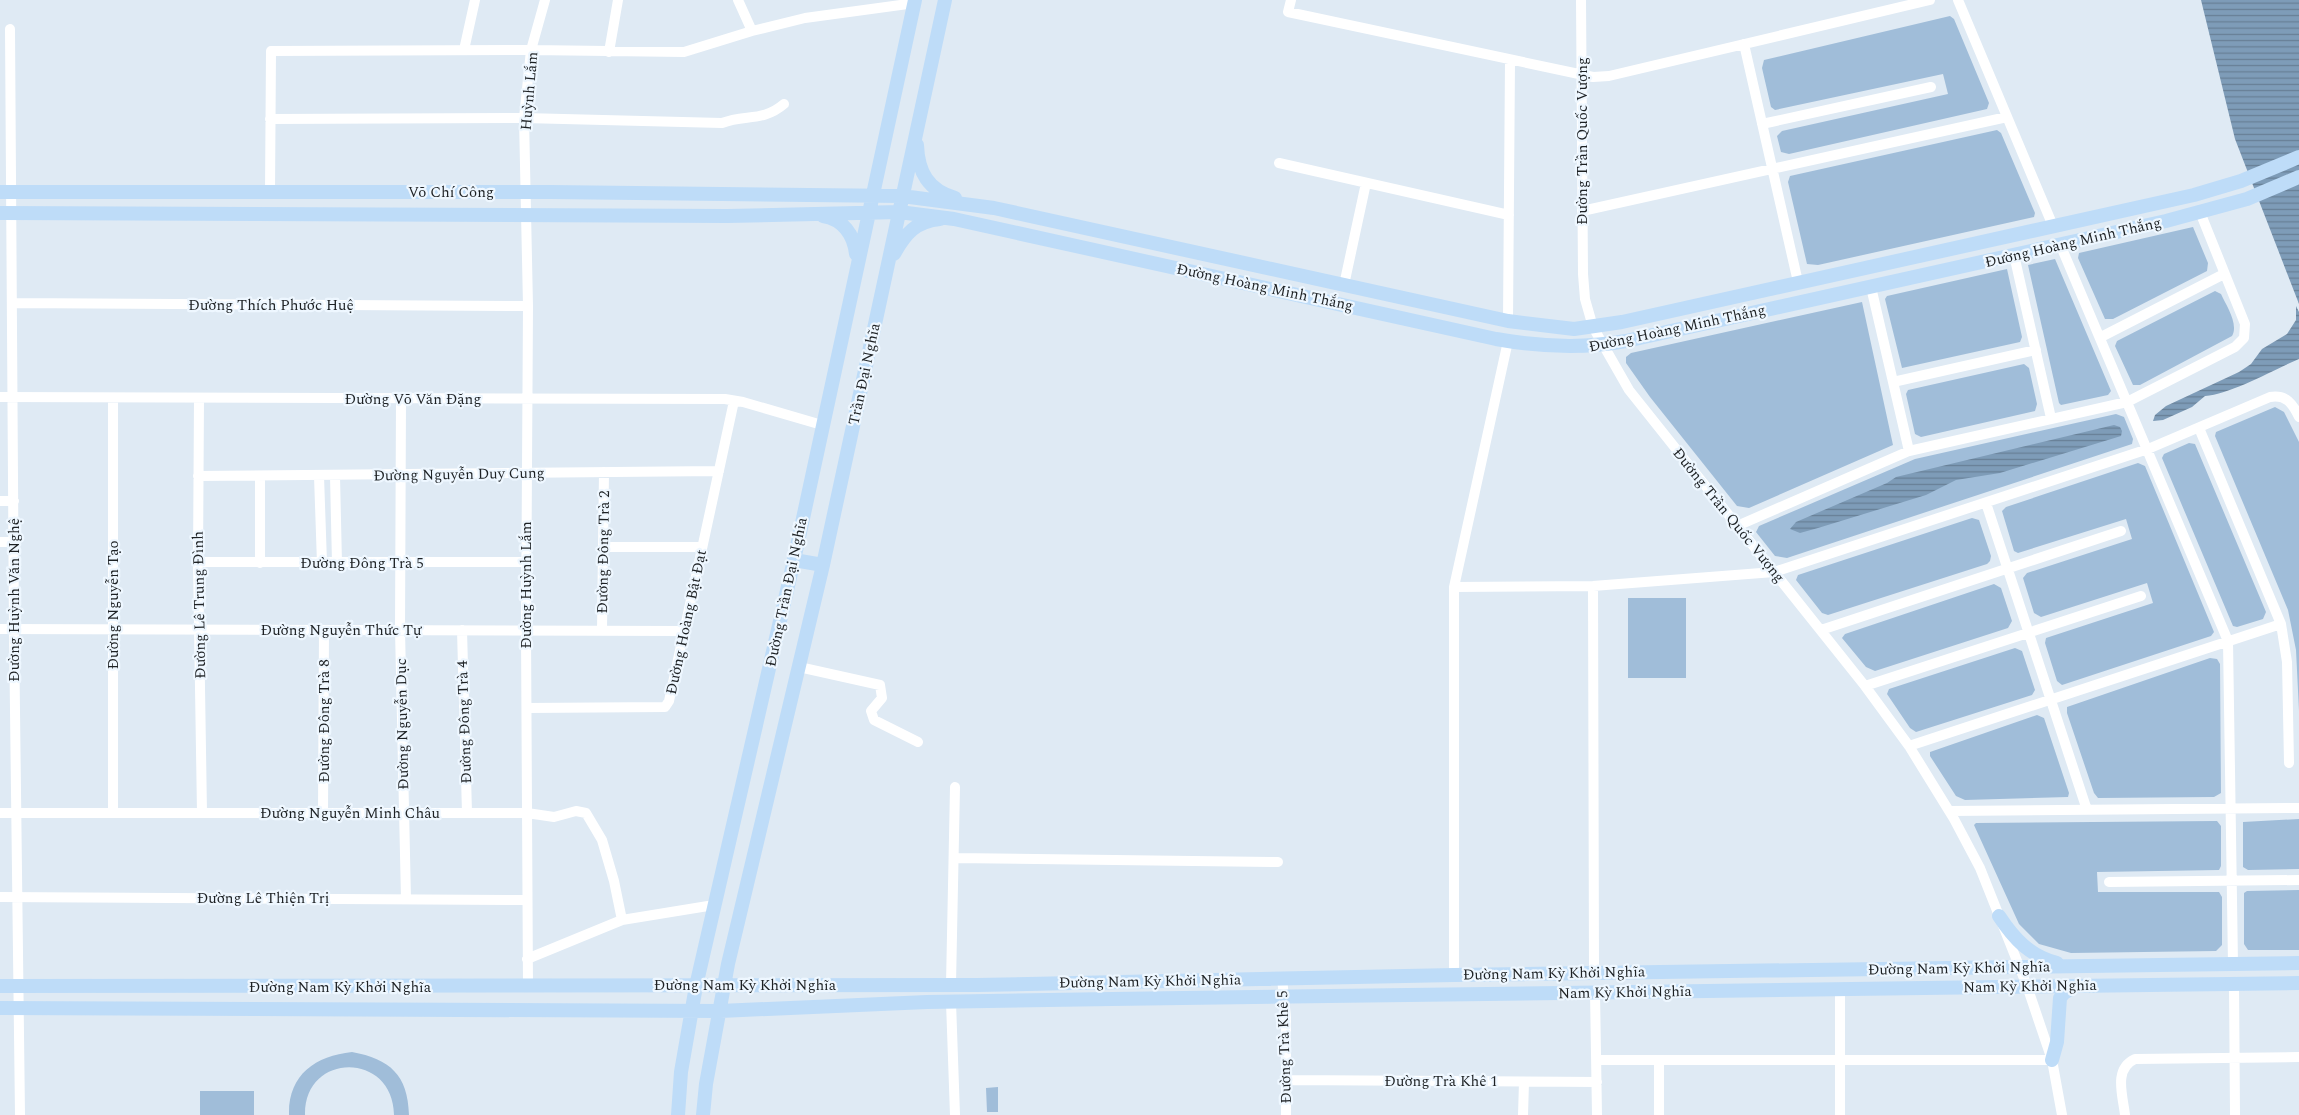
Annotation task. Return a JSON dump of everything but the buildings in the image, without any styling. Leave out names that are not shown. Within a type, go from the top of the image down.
[{"type":"main road","name":"Trần Đại Nghĩa","points":[[725,986],[823,565],[945,0]]},
{"type":"main road","name":"Đường Trần Đại Nghĩa","points":[[678,1115],[681,1072],[696,986],[794,560],[876,172],[915,1]]},
{"type":"main road","points":[[918,123],[918,160],[928,183],[948,196],[994,208]]},
{"type":"main road","name":"Đường Hoàng Minh Thắng","points":[[902,196],[994,208],[1508,321],[1560,328],[1593,327],[2194,194],[2241,181],[2299,158]]},
{"type":"main road","name":"Đường Hoàng Minh Thắng","points":[[899,212],[954,219],[1508,341],[1566,348],[1602,346],[2200,212],[2247,198],[2299,177]]},
{"type":"main road","name":"Võ Chí Công","points":[[6,192],[270,192],[527,188],[902,196]]},
{"type":"main road","name":"Võ Chí Công","points":[[6,213],[528,215],[899,212]]},
{"type":"main road","points":[[812,214],[828,216],[847,229],[855,246],[857,265]]},
{"type":"main road","points":[[887,265],[902,240],[913,228],[933,220],[954,219]]},
{"type":"main road","points":[[2053,226],[2060,244]]},
{"type":"main road","points":[[1798,282],[1802,302]]},
{"type":"main road","points":[[1340,304],[1344,285]]},
{"type":"main road","points":[[794,560],[823,565]]},
{"type":"main road","points":[[1999,916],[2015,939],[2028,950],[2044,959],[2072,966]]},
{"type":"main road","name":"Đường Nam Kỳ Khởi Nghĩa","points":[[0,986],[528,987],[951,984],[1594,972],[2299,963]]},
{"type":"main road","name":"Nam Kỳ Khởi Nghĩa","points":[[951,1002],[2299,983]]},
{"type":"main road","points":[[951,984],[951,1002]]},
{"type":"main road","points":[[703,1115],[706,1084],[725,986]]},
{"type":"main road","points":[[2052,1060],[2058,1039],[2060,998],[2075,986]]},
{"type":"main road","name":"Đường Nam Kỳ Khởi Nghĩa","points":[[0,1008],[720,1011],[951,1002]]},
{"type":"street","points":[[464,50],[475,0]]},
{"type":"street","name":"Huỳnh Lắm","points":[[527,188],[524,118],[532,50],[545,0]]},
{"type":"street","points":[[609,52],[618,0]]},
{"type":"street","points":[[738,0],[752,31]]},
{"type":"street","points":[[1291,0],[1288,12],[1582,75],[1609,76],[1930,0]]},
{"type":"street","name":"Đường Trần Quốc Vượng","points":[[1581,0],[1584,293],[1593,327],[1602,346],[1636,399],[1865,686],[1909,746],[1950,812],[1980,868],[2027,986],[2052,1060],[2062,1115]]},
{"type":"street","points":[[1958,0],[2053,226]]},
{"type":"street","points":[[270,192],[271,51],[532,50],[684,52],[752,31],[836,13],[915,1]]},
{"type":"street","name":"Đường Huỳnh Văn Nghệ","points":[[10,29],[12,117],[6,213],[13,304],[17,986],[20,1008],[20,1115]]},
{"type":"street","points":[[1744,44],[1798,282]]},
{"type":"street","points":[[0,47],[11,47]]},
{"type":"street","points":[[1508,321],[1510,60]]},
{"type":"street","points":[[1762,124],[1931,87]]},
{"type":"street","points":[[270,119],[524,118],[722,123],[731,119],[767,115],[784,104]]},
{"type":"street","points":[[0,117],[12,117]]},
{"type":"street","points":[[1582,211],[2007,117]]},
{"type":"street","points":[[1279,163],[1509,215]]},
{"type":"street","points":[[1344,285],[1366,183]]},
{"type":"street","name":"Đường Huỳnh Lắm","points":[[527,188],[526,900],[528,987]]},
{"type":"street","points":[[1737,526],[1909,451],[2127,402],[2235,347],[2243,340],[2245,324],[2200,212]]},
{"type":"street","points":[[2060,244],[2101,337],[2228,641],[2233,964]]},
{"type":"street","points":[[2014,255],[2051,418]]},
{"type":"street","points":[[2101,337],[2224,274]]},
{"type":"street","points":[[1871,287],[1909,451]]},
{"type":"street","name":"Đường Thích Phước Huệ","points":[[13,304],[528,306]]},
{"type":"street","points":[[1454,975],[1454,586],[1508,341]]},
{"type":"street","points":[[1893,382],[2036,350]]},
{"type":"street","points":[[1454,586],[1593,586],[1774,572],[2148,449],[2275,396],[2290,402],[2299,417]]},
{"type":"street","name":"Đường Võ Văn Đặng","points":[[0,398],[734,401],[822,425]]},
{"type":"street","name":"Đường Nguyễn Tạo","points":[[113,398],[113,813]]},
{"type":"street","name":"Đường Lê Trung Đình","points":[[199,398],[198,562],[202,813]]},
{"type":"street","name":"Đường Nguyễn Dục","points":[[401,399],[400,630],[406,899]]},
{"type":"street","name":"Đường Hoàng Bật Đạt","points":[[527,708],[665,707],[669,700],[682,631],[734,401]]},
{"type":"street","points":[[2199,428],[2281,624],[2294,726],[2289,763]]},
{"type":"street","name":"Đường Đông Trà 2","points":[[602,631],[604,472]]},
{"type":"street","name":"Đường Nguyễn Duy Cung","points":[[198,476],[719,472]]},
{"type":"street","points":[[260,476],[260,563]]},
{"type":"street","points":[[319,476],[322,564]]},
{"type":"street","points":[[335,476],[337,563]]},
{"type":"street","points":[[0,501],[14,501]]},
{"type":"street","points":[[1986,503],[2087,810]]},
{"type":"street","points":[[1821,630],[2121,531]]},
{"type":"street","points":[[0,542],[15,542]]},
{"type":"street","points":[[604,547],[702,547]]},
{"type":"street","name":"Đường Đông Trà 5","points":[[198,562],[322,564],[527,562]]},
{"type":"street","points":[[1593,586],[1594,972]]},
{"type":"street","points":[[1865,686],[2141,596]]},
{"type":"street","points":[[1909,746],[2281,624]]},
{"type":"street","name":"Đường Nguyễn Thức Tự","points":[[0,629],[682,631]]},
{"type":"street","name":"Đường Đông Trà 8","points":[[324,630],[324,813]]},
{"type":"street","name":"Đường Đông Trà 4","points":[[462,630],[467,813]]},
{"type":"street","points":[[799,667],[880,685],[882,698],[870,711],[874,720],[918,742]]},
{"type":"street","points":[[951,984],[955,787]]},
{"type":"street","points":[[1950,812],[2299,808]]},
{"type":"street","name":"Đường Nguyễn Minh Châu","points":[[0,813],[527,813],[554,816],[576,811],[586,813],[602,840],[614,881],[622,920]]},
{"type":"street","points":[[954,858],[1278,862]]},
{"type":"street","points":[[2110,882],[2299,880]]},
{"type":"street","name":"Đường Lê Thiện Trị","points":[[0,897],[526,900]]},
{"type":"street","points":[[527,959],[622,920],[714,904]]},
{"type":"street","name":"Đường Trà Khê 5","points":[[1282,978],[1286,1017],[1286,1115]]},
{"type":"street","points":[[2234,984],[2235,1115]]},
{"type":"street","points":[[1840,988],[1840,1115]]},
{"type":"street","points":[[1596,992],[1597,1115]]},
{"type":"street","points":[[951,1002],[954,1115]]},
{"type":"street","points":[[2125,1115],[2121,1080],[2124,1067],[2128,1062],[2142,1058],[2299,1057]]},
{"type":"street","points":[[1596,1060],[2052,1060]]},
{"type":"street","points":[[1659,1060],[1659,1115]]},
{"type":"street","name":"Đường Trà Khê 1","points":[[1286,1080],[1597,1082]]},
{"type":"street","points":[[1523,1115],[1524,1082]]},
{"type":"shaded area","points":[[2201,0],[2299,0],[2299,304],[2235,139]]},
{"type":"shaded area","points":[[1950,16],[1954,19],[1989,103],[1987,109],[1789,154],[1781,152],[1777,136],[1782,131],[1948,94],[1943,74],[1775,110],[1771,107],[1762,68],[1764,60]]},
{"type":"shaded area","points":[[1997,130],[2001,133],[2035,213],[2034,217],[1818,265],[1807,264],[1788,182],[1790,176]]},
{"type":"shaded area","points":[[2193,227],[2208,263],[2207,271],[2113,319],[2105,319],[2078,258],[2079,253]]},
{"type":"shaded area","points":[[2055,259],[2111,391],[2108,395],[2061,405],[2028,265]]},
{"type":"shaded area","points":[[2007,269],[2022,337],[2020,342],[1902,368],[1885,299],[1887,296]]},
{"type":"shaded area","points":[[2215,291],[2221,294],[2233,320],[2234,331],[2232,336],[2140,385],[2133,385],[2115,346],[2117,341]]},
{"type":"shaded area","points":[[1862,302],[1893,445],[1749,508],[1737,506],[1650,397],[1626,363],[1626,357],[1631,353]]},
{"type":"shaded area","points":[[2296,306],[2299,312],[2299,359],[2227,391],[2205,396],[2192,407],[2163,420],[2153,421],[2155,415],[2166,406],[2239,372],[2251,364],[2262,349],[2287,334],[2296,320]]},
{"type":"shaded area","points":[[2024,364],[2029,368],[2037,404],[2035,411],[1921,437],[1915,434],[1906,394],[1908,390]]},
{"type":"shaded area","points":[[2275,407],[2284,412],[2299,442],[2299,711],[2296,650],[2288,610],[2215,436],[2216,432]]},
{"type":"shaded area","points":[[2116,414],[2124,417],[2133,439],[2132,444],[1787,558],[1775,556],[1756,532],[1759,526],[1915,459]]},
{"type":"shaded area","points":[[2114,425],[2120,427],[2122,431],[2121,436],[2000,473],[1956,480],[1926,495],[1818,528],[1800,533],[1790,529],[1796,522],[1887,483],[1896,477]]},
{"type":"shaded area","points":[[2189,443],[2195,444],[2266,612],[2263,619],[2237,627],[2233,626],[2162,458],[2164,454]]},
{"type":"shaded area","points":[[2138,463],[2145,466],[2214,632],[2211,636],[2062,685],[2057,681],[2045,643],[2046,638],[2153,603],[2147,583],[2041,617],[2034,613],[2023,578],[2027,573],[2132,539],[2126,519],[2018,553],[2014,551],[2002,511],[2006,507]]},
{"type":"shaded area","points":[[1972,518],[1979,520],[1991,556],[1987,564],[1828,615],[1822,613],[1796,580],[1798,575]]},
{"type":"shaded area","points":[[1994,584],[2001,588],[2012,621],[2008,628],[1875,671],[1866,667],[1842,638],[1845,634]]},
{"type":"shaded area","points":[[1628,598],[1686,598],[1686,678],[1628,678]]},
{"type":"shaded area","points":[[2015,648],[2022,651],[2035,690],[2032,695],[1916,732],[1910,728],[1887,694],[1889,689]]},
{"type":"shaded area","points":[[2210,658],[2217,659],[2220,664],[2221,793],[2214,797],[2098,798],[2094,793],[2067,713],[2067,707]]},
{"type":"shaded area","points":[[2037,715],[2044,718],[2069,793],[2068,797],[1965,800],[1956,796],[1930,756],[1930,752]]},
{"type":"shaded area","points":[[2299,819],[2299,869],[2248,870],[2243,867],[2243,822]]},
{"type":"shaded area","points":[[2217,821],[2221,826],[2221,866],[2219,870],[2097,872],[2098,892],[2219,892],[2222,897],[2222,945],[2216,951],[2071,953],[2039,944],[2019,924],[1974,825],[1976,823]]},
{"type":"shaded area","points":[[2299,890],[2299,950],[2248,950],[2244,944],[2244,893],[2247,891]]},
{"type":"shaded area","points":[[352,1052],[377,1059],[394,1071],[401,1079],[405,1089],[409,1115],[394,1115],[390,1094],[380,1079],[365,1070],[349,1067],[332,1070],[318,1079],[308,1094],[305,1115],[289,1115],[293,1089],[306,1070],[326,1058]]},
{"type":"shaded area","points":[[998,1087],[998,1112],[987,1112],[986,1088]]},
{"type":"shaded area","points":[[200,1091],[254,1091],[254,1115],[200,1115]]}]
